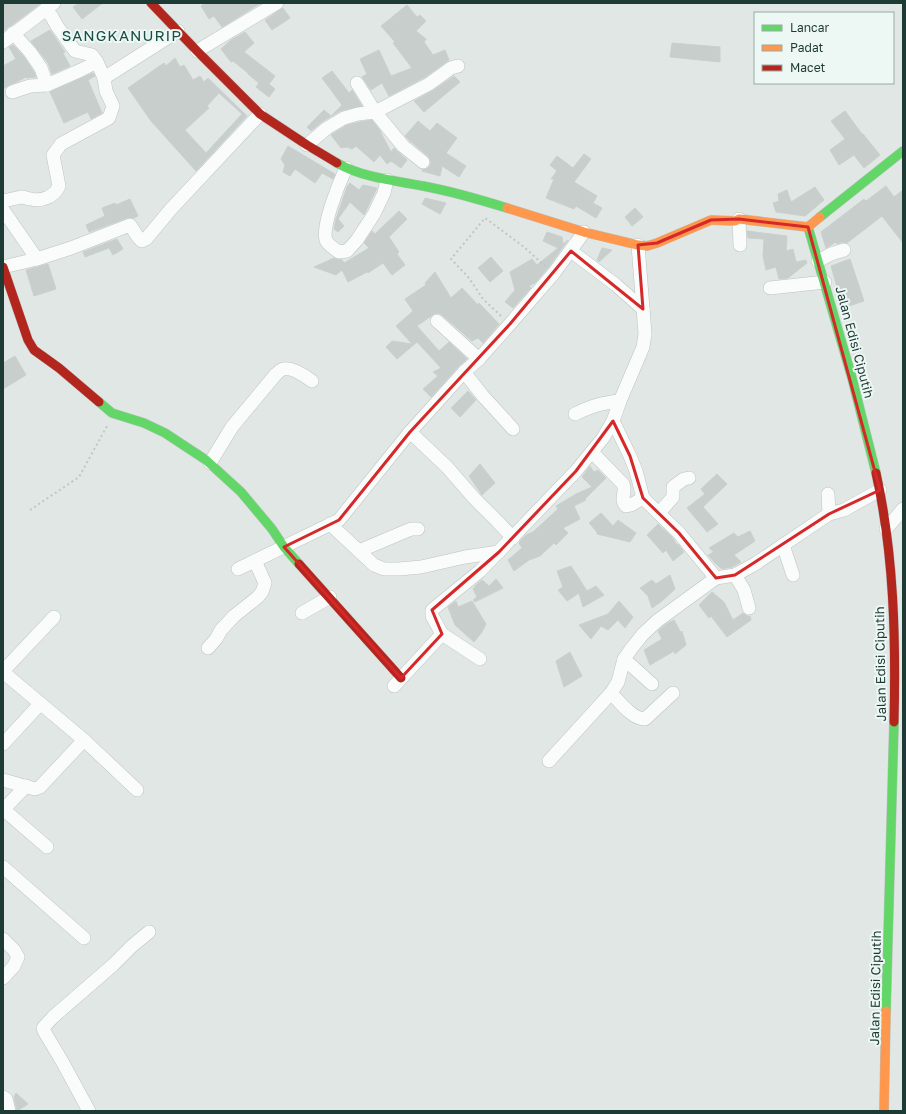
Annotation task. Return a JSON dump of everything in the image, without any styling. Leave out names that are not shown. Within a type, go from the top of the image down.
[{"type":"street","points":[[151,3],[260,114],[307,145],[346,168],[387,180],[428,187],[477,199],[584,232],[638,245],[647,246],[657,243],[711,220],[735,221],[738,219],[808,227],[903,151]]},
{"type":"street","points":[[197,51],[277,3]]},
{"type":"street","points":[[3,42],[50,6],[52,17],[75,51],[92,55],[97,62],[104,78],[106,91],[113,106],[109,118],[61,144],[53,155],[59,186],[58,190],[40,200],[31,200],[23,197],[3,200]]},
{"type":"street","points":[[104,78],[178,31]]},
{"type":"street","points":[[14,33],[41,68],[47,85]]},
{"type":"street","points":[[12,92],[30,86],[47,85],[97,62]]},
{"type":"street","points":[[307,145],[327,128],[344,118],[375,112],[429,84],[451,68],[458,66]]},
{"type":"street","points":[[357,83],[375,112],[404,146],[423,162]]},
{"type":"street","points":[[260,114],[171,209],[146,239],[142,241],[139,239],[130,225],[71,248],[37,259],[3,267],[28,340],[34,350],[59,368],[112,413],[144,423],[165,433],[210,463],[241,492],[272,529],[284,547],[330,598],[398,682],[442,634]]},
{"type":"street","points":[[346,168],[326,224],[325,234],[327,242],[339,252],[347,251],[357,240],[374,214],[384,193],[387,180]]},
{"type":"street","points":[[3,210],[37,259]]},
{"type":"street","points":[[738,219],[740,245]]},
{"type":"street","name":"Jalan Edisi Ciputih","points":[[808,227],[825,282],[880,490],[886,529],[899,673],[884,1111]]},
{"type":"street","points":[[238,569],[338,520],[410,432],[464,372],[479,359],[554,273],[584,232]]},
{"type":"street","points":[[480,659],[442,634],[432,616],[432,610],[480,571],[513,538],[576,471],[603,438],[613,420],[643,347],[645,334],[638,245]]},
{"type":"street","points":[[818,261],[831,254],[844,250]]},
{"type":"street","points":[[571,251],[616,285],[643,309]]},
{"type":"street","points":[[770,288],[825,282]]},
{"type":"street","points":[[437,321],[479,359]]},
{"type":"street","points":[[210,463],[232,427],[276,374],[282,369],[288,368],[302,374],[312,381]]},
{"type":"street","points":[[464,372],[482,396],[512,429]]},
{"type":"street","points":[[575,414],[604,403],[620,401]]},
{"type":"street","points":[[613,420],[636,471],[643,498],[679,533],[716,578]]},
{"type":"street","points":[[410,432],[447,467],[474,498],[513,538]]},
{"type":"street","points":[[592,452],[623,484],[625,490],[623,502],[626,506],[631,505],[643,498]]},
{"type":"street","points":[[659,513],[673,497],[673,487],[684,479],[689,478]]},
{"type":"street","points":[[549,761],[611,693],[618,682],[624,659],[631,649],[657,621],[716,578],[735,575],[755,564],[830,514],[844,510],[880,490]]},
{"type":"street","points":[[828,494],[830,514]]},
{"type":"street","points":[[886,529],[903,509]]},
{"type":"street","points":[[330,524],[374,565],[384,569],[421,568],[465,557],[499,552]]},
{"type":"street","points":[[359,551],[411,529],[418,529]]},
{"type":"street","points":[[783,545],[793,576]]},
{"type":"street","points":[[208,648],[225,625],[254,601],[262,592],[265,583],[256,560]]},
{"type":"street","points":[[735,575],[744,590],[749,608]]},
{"type":"street","points":[[302,613],[330,598]]},
{"type":"street","points":[[54,617],[3,671],[84,740],[137,790]]},
{"type":"street","points":[[624,659],[652,684]]},
{"type":"street","points":[[611,693],[635,717],[640,719],[645,719],[672,693]]},
{"type":"street","points":[[3,744],[40,704]]},
{"type":"street","points":[[3,780],[35,789],[40,787],[84,740]]},
{"type":"street","points":[[26,786],[3,810],[47,847]]},
{"type":"street","points":[[3,867],[84,938]]},
{"type":"street","points":[[89,1111],[44,1031],[44,1026],[149,932]]},
{"type":"street","points":[[3,939],[14,950],[18,957],[14,966],[3,978]]},
{"type":"street","points":[[3,1097],[6,1099],[9,1111]]},
{"type":"path","points":[[510,324],[483,299],[469,278],[451,259],[485,218],[524,247],[554,273]]},
{"type":"path","points":[[30,510],[79,477],[112,413]]},
{"type":"highlighted area","points":[[739,219],[808,227],[880,490],[829,514],[735,575],[716,578],[679,533],[643,498],[630,456],[613,421],[576,471],[499,552],[432,610],[442,634],[401,678],[284,547],[339,520],[410,432],[510,324],[571,251],[643,309],[638,245],[657,243],[711,220]]},
{"type":"building","points":[[3,3],[41,3],[3,32]]},
{"type":"building","points":[[79,3],[103,3],[82,19],[73,7]]},
{"type":"building","points":[[206,3],[261,3],[222,27],[214,16],[209,19],[201,6]]},
{"type":"building","points":[[407,5],[417,17],[420,15],[426,21],[416,31],[426,39],[424,42],[433,55],[445,50],[449,60],[425,77],[389,96],[382,83],[371,90],[362,77],[367,74],[360,59],[379,50],[391,76],[412,68],[393,43],[395,42],[381,26]]},
{"type":"building","points":[[283,8],[290,18],[272,30],[265,20]]},
{"type":"building","points":[[50,30],[65,52],[63,53],[70,66],[52,74],[48,63],[31,41]]},
{"type":"building","points":[[245,32],[254,43],[244,52],[275,76],[269,84],[275,89],[269,97],[256,87],[259,83],[233,61],[231,62],[221,49],[231,40]]},
{"type":"building","points":[[672,43],[720,47],[720,62],[670,57]]},
{"type":"building","points":[[13,45],[24,57],[36,77],[26,77],[3,89],[3,66],[16,59],[9,47]]},
{"type":"building","points":[[175,58],[180,67],[184,65],[193,80],[200,76],[204,82],[208,78],[247,116],[196,171],[151,121],[128,88],[164,63],[166,66]],"holes":[[[219,93],[242,114],[206,153],[185,130],[209,108],[207,106]]]},
{"type":"building","points":[[332,71],[349,93],[352,90],[362,106],[340,111],[323,121],[311,131],[307,127],[324,110],[331,116],[342,105],[322,78]]},
{"type":"building","points":[[93,73],[95,76],[88,80],[102,113],[91,119],[88,112],[64,123],[50,92]]},
{"type":"building","points":[[454,76],[460,82],[424,112],[414,101],[434,90]]},
{"type":"building","points":[[845,111],[880,155],[864,168],[854,155],[839,165],[830,150],[845,139],[831,121]]},
{"type":"building","points":[[372,120],[381,132],[391,152],[394,148],[407,160],[401,168],[391,161],[387,164],[380,155],[374,162],[356,146],[352,149],[347,147],[341,148],[331,135],[347,125]]},
{"type":"building","points":[[418,121],[430,131],[437,123],[457,138],[446,153],[466,166],[459,177],[442,166],[440,176],[422,171],[429,167],[431,163],[430,159],[405,136]]},
{"type":"building","points":[[288,146],[335,174],[333,179],[322,173],[315,183],[295,169],[290,176],[283,172],[285,165],[281,159]]},
{"type":"building","points":[[584,154],[591,159],[574,182],[597,196],[593,203],[602,208],[596,218],[576,206],[574,209],[546,198],[554,179],[551,179],[557,171],[550,165],[557,156],[573,168]]},
{"type":"building","points":[[350,183],[359,190],[363,185],[377,188],[364,215],[350,202],[338,219],[344,226],[338,232],[334,229],[336,219],[347,187]]},
{"type":"building","points":[[886,186],[894,197],[903,190],[903,243],[882,216],[847,243],[842,242],[837,244],[836,242],[826,248],[821,232],[864,199],[866,201]]},
{"type":"building","points":[[815,187],[824,200],[805,216],[776,212],[773,203],[779,201],[778,194],[787,190],[791,202]]},
{"type":"building","points":[[425,198],[446,203],[440,214],[422,204]]},
{"type":"building","points":[[130,199],[138,216],[134,218],[127,218],[89,232],[86,225],[105,216],[102,208],[115,203],[116,205]]},
{"type":"building","points":[[635,208],[643,217],[632,226],[625,217]]},
{"type":"building","points":[[399,211],[407,219],[389,237],[399,252],[397,254],[405,265],[392,275],[383,263],[368,273],[367,272],[348,282],[342,270],[336,275],[314,267],[334,258],[342,260],[344,263],[369,248],[364,243],[372,231],[375,234]]},
{"type":"building","points":[[747,231],[787,236],[786,251],[793,249],[796,262],[806,260],[807,263],[788,278],[779,279],[776,267],[766,270],[763,256],[764,239],[748,238]]},
{"type":"building","points":[[547,232],[562,237],[563,244],[568,240],[548,268],[535,283],[529,286],[531,288],[513,308],[505,302],[515,290],[510,272],[532,259],[537,265],[558,248],[543,241]]},
{"type":"building","points":[[117,239],[123,249],[113,255],[109,248],[85,257],[83,252]]},
{"type":"building","points":[[602,248],[612,250],[599,262],[597,260]]},
{"type":"building","points":[[491,257],[503,271],[490,282],[478,268]]},
{"type":"building","points":[[850,259],[864,301],[843,308],[831,266]]},
{"type":"building","points":[[48,264],[56,289],[34,296],[26,270]]},
{"type":"building","points":[[435,272],[451,298],[462,288],[499,324],[483,343],[478,338],[472,341],[439,313],[434,314],[417,326],[439,351],[449,342],[467,359],[431,397],[423,389],[438,376],[433,372],[441,368],[417,342],[397,359],[386,347],[392,341],[412,344],[396,326],[413,311],[405,299],[426,285],[425,283]]},
{"type":"building","points":[[15,356],[26,375],[3,389],[3,363]]},
{"type":"building","points":[[468,391],[476,400],[460,417],[451,408]]},
{"type":"building","points":[[480,464],[495,483],[482,495],[469,476]]},
{"type":"building","points":[[590,466],[594,472],[598,470],[606,478],[585,499],[586,500],[574,506],[580,519],[563,528],[568,533],[556,545],[554,543],[540,556],[529,560],[514,571],[508,560],[522,548],[519,543],[521,540],[526,535],[533,532],[558,509],[556,506],[576,494],[592,487],[582,477]]},
{"type":"building","points":[[717,474],[727,484],[703,507],[718,524],[707,532],[687,508],[705,494],[701,489]]},
{"type":"building","points":[[601,513],[613,526],[618,520],[636,533],[630,542],[597,534],[589,523]]},
{"type":"building","points":[[658,524],[672,537],[684,552],[673,561],[666,550],[663,553],[647,535]]},
{"type":"building","points":[[750,531],[755,541],[734,555],[741,562],[732,567],[722,569],[708,555],[714,552],[709,548],[734,533],[738,537]]},
{"type":"building","points":[[571,566],[587,591],[596,586],[604,595],[583,607],[579,593],[567,601],[558,590],[563,587],[557,571]]},
{"type":"building","points":[[670,575],[675,589],[652,608],[648,596],[640,588],[652,580],[656,584]]},
{"type":"building","points":[[496,579],[503,588],[475,602],[473,600],[477,597],[473,589],[476,585],[482,580],[489,586]]},
{"type":"building","points":[[712,592],[724,602],[733,620],[743,613],[750,616],[751,620],[727,637],[711,616],[709,618],[699,605]]},
{"type":"building","points":[[456,601],[458,607],[472,601],[486,624],[474,642],[455,625],[448,607]]},
{"type":"building","points":[[619,601],[633,617],[625,628],[618,620],[608,630],[601,626],[591,639],[579,625],[608,614]]},
{"type":"building","points":[[674,620],[681,633],[682,631],[686,645],[675,654],[674,651],[650,665],[644,650],[662,639],[658,631],[666,624]]},
{"type":"building","points":[[570,652],[582,676],[564,687],[556,661]]},
{"type":"building","points":[[16,1093],[28,1104],[17,1111],[14,1097]]},
{"type":"traffic: fast","points":[[820,217],[903,151]]},
{"type":"traffic: fast","points":[[337,163],[369,176],[448,191],[507,208]]},
{"type":"traffic: fast","points":[[808,227],[852,378],[876,473]]},
{"type":"traffic: fast","points":[[99,402],[112,413],[144,423],[165,433],[206,460],[241,492],[299,564]]},
{"type":"traffic: fast","points":[[886,1011],[894,722]]},
{"type":"traffic: slow","points":[[507,208],[584,232],[647,246],[711,220],[735,221],[739,219],[808,227],[820,217]]},
{"type":"traffic: slow","points":[[884,1111],[886,1011]]},
{"type":"traffic: jam","points":[[151,3],[260,114],[337,163]]},
{"type":"traffic: jam","points":[[3,267],[28,340],[34,350],[59,368],[99,402]]},
{"type":"traffic: jam","points":[[876,473],[887,534],[890,565],[895,659],[894,722]]},
{"type":"traffic: jam","points":[[299,564],[401,678]]},
{"type":"district","name":"SANGKANURIP","points":[[122,35]]}]
